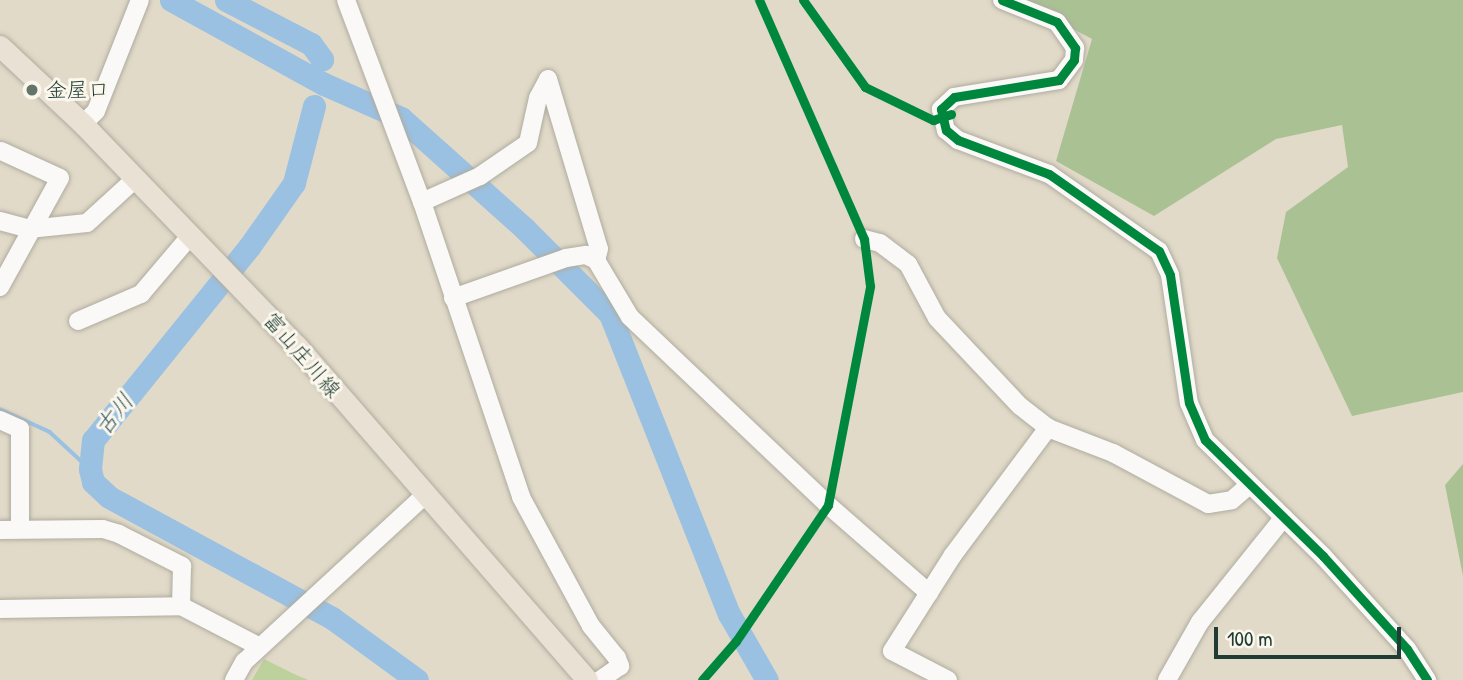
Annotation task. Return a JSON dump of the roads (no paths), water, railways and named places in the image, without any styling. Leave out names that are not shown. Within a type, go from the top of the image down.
[{"type":"main road","name":"富山庄川線","points":[[0,46],[83,124],[235,281],[587,680]]},
{"type":"street","points":[[83,124],[96,111],[140,0]]},
{"type":"street","points":[[346,0],[422,202],[522,497],[591,626],[620,666],[600,680]]},
{"type":"street","points":[[1002,0],[1057,22],[1075,48],[1074,61],[1059,80],[954,97],[941,108],[946,130],[958,140],[1049,174],[1159,251],[1170,275],[1196,423],[1205,440],[1284,517],[1398,639],[1427,680]]},
{"type":"street","points":[[422,202],[480,176],[528,143],[538,98],[548,79],[599,249],[596,260]]},
{"type":"street","points":[[0,287],[29,229],[60,178],[1,151]]},
{"type":"street","points":[[0,221],[29,229],[87,223],[135,179]]},
{"type":"street","points":[[78,321],[141,294],[191,235]]},
{"type":"street","points":[[864,239],[880,243],[908,264],[937,318],[1020,406],[1048,428],[1113,453],[1208,504],[1232,500],[1249,485]]},
{"type":"street","points":[[453,298],[558,261],[586,255],[596,260],[630,317],[828,505],[929,593]]},
{"type":"street","points":[[0,420],[20,429],[20,529]]},
{"type":"street","points":[[948,680],[892,651],[929,593],[1048,428]]},
{"type":"street","points":[[234,680],[244,662],[424,496]]},
{"type":"street","points":[[1167,680],[1200,622],[1284,517]]},
{"type":"street","points":[[0,530],[103,528],[119,534],[182,566],[181,606]]},
{"type":"street","points":[[0,609],[181,606],[260,647]]},
{"type":"waterway","points":[[171,0],[324,84],[401,118],[525,229],[610,314],[729,614],[767,680]]},
{"type":"waterway","name":"古川","points":[[226,0],[311,44],[322,59]]},
{"type":"waterway","name":"古川","points":[[314,106],[294,183],[249,247],[93,440],[90,469],[93,482],[109,497],[332,618],[417,680]]},
{"type":"waterway","points":[[0,409],[50,432],[90,469]]},
{"type":"place","name":"金屋口","points":[[32,90]]}]
